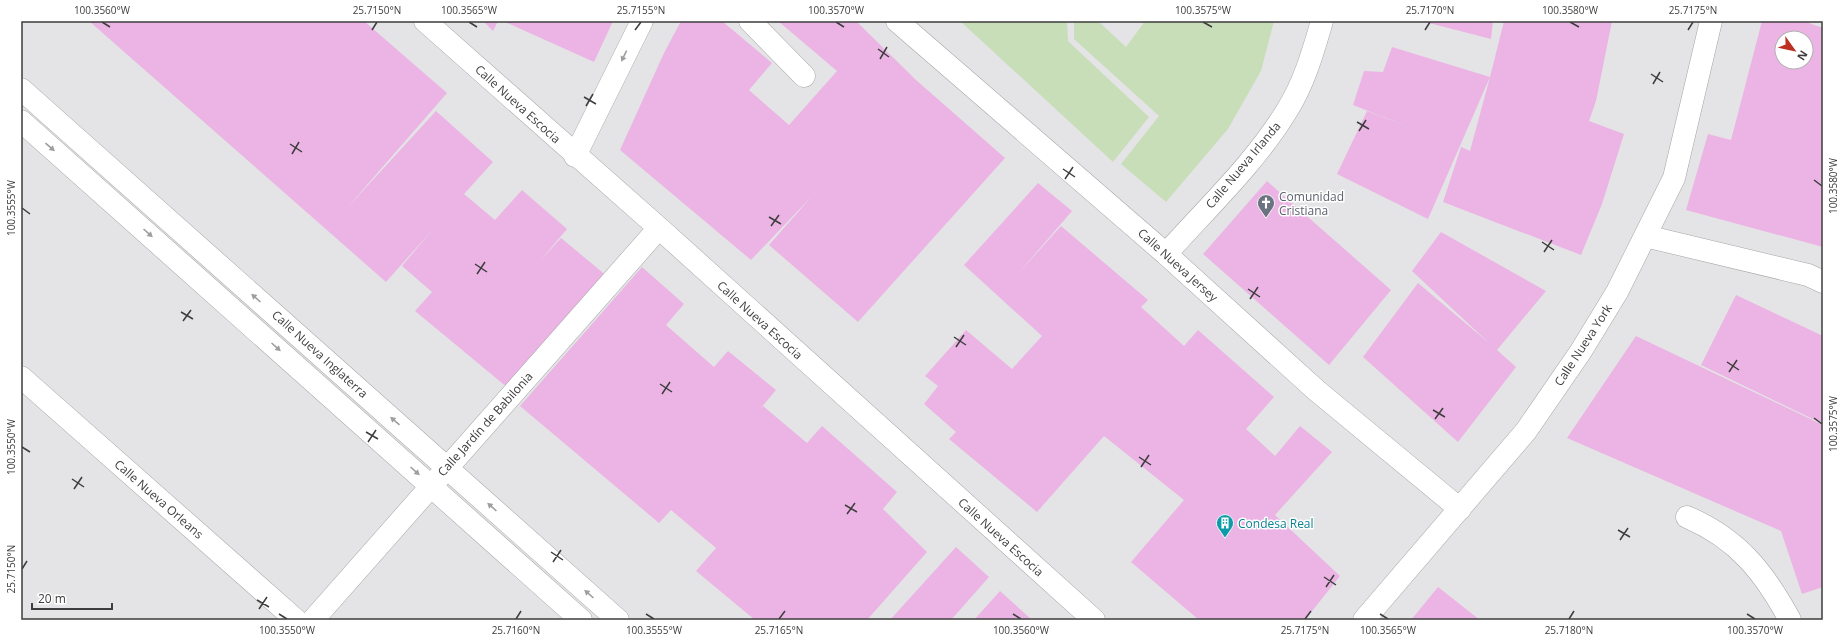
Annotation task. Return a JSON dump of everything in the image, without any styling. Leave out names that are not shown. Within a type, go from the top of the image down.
[{"type":"street","name":"Calle Nueva Escocia","points":[[425,21],[575,156],[659,228],[1094,620]]},
{"type":"street","points":[[575,156],[642,21]]},
{"type":"street","points":[[750,21],[804,76]]},
{"type":"street","name":"Calle Nueva Jersey","points":[[897,21],[1166,254],[1316,390],[1460,510]]},
{"type":"street","name":"Calle Nueva Irlanda","points":[[1166,254],[1268,139],[1287,110],[1308,66],[1322,21]]},
{"type":"street","name":"Calle Nueva York","points":[[1364,620],[1460,510],[1526,431],[1581,351],[1617,292],[1674,178],[1710,21]]},
{"type":"street","name":"Calle Nueva Inglaterra","points":[[21,89],[447,466],[618,620]]},
{"type":"street","name":"Calle Nueva Inglaterra","points":[[21,121],[431,485],[580,620]]},
{"type":"street","name":"Calle Jardín de Babilonia","points":[[313,620],[447,466],[659,228]]},
{"type":"street","points":[[1645,236],[1808,275],[1823,282]]},
{"type":"street","name":"Calle Nueva Orleans","points":[[21,377],[296,620]]},
{"type":"street","points":[[1687,517],[1705,524],[1733,544],[1754,564],[1774,591],[1790,620]]},
{"type":"green space","points":[[960,21],[1067,21],[1068,41],[1149,117],[1113,162]]},
{"type":"green space","points":[[1074,21],[1098,21],[1126,47],[1145,21],[1274,21],[1261,71],[1228,129],[1166,202],[1121,164],[1159,116],[1074,39]]},
{"type":"building","points":[[89,21],[364,21],[447,93],[347,208],[436,111],[493,162],[464,194],[495,220],[522,190],[567,229],[540,261],[561,238],[608,277],[508,388],[415,311],[432,292],[402,266],[434,228],[386,282]]},
{"type":"building","points":[[483,21],[498,21],[493,31]]},
{"type":"building","points":[[503,21],[613,21],[594,62]]},
{"type":"building","points":[[681,21],[722,21],[772,63],[749,90],[789,125],[837,71],[778,21],[856,21],[916,80],[1005,158],[858,322],[769,245],[812,196],[751,260],[620,150],[664,53]]},
{"type":"building","points":[[1425,21],[1493,21],[1491,39],[1425,22]]},
{"type":"building","points":[[1504,21],[1612,21],[1596,101],[1589,121],[1624,134],[1602,204],[1581,255],[1443,202],[1461,147],[1470,151]]},
{"type":"building","points":[[1762,21],[1803,21],[1823,28],[1823,247],[1686,210],[1708,134],[1731,140]]},
{"type":"building","points":[[1392,47],[1490,77],[1428,219],[1337,174],[1367,111],[1414,129],[1353,105],[1364,71],[1383,72]]},
{"type":"building","points":[[1267,181],[1391,290],[1329,365],[1203,254]]},
{"type":"building","points":[[1038,183],[1072,211],[1017,275],[1061,226],[1148,300],[1141,307],[1184,346],[1198,330],[1274,397],[1246,429],[1275,456],[1300,426],[1332,452],[1275,515],[1340,576],[1305,620],[1199,620],[1131,562],[1184,500],[1104,436],[1037,512],[949,439],[956,432],[924,404],[938,386],[925,376],[966,330],[1012,369],[1042,336],[964,265]]},
{"type":"building","points":[[1441,232],[1546,291],[1497,350],[1516,367],[1458,442],[1363,357],[1418,283],[1489,343],[1412,271]]},
{"type":"building","points":[[642,267],[684,304],[666,325],[714,367],[728,351],[776,390],[760,409],[763,406],[807,443],[822,426],[897,492],[883,509],[927,552],[867,620],[755,620],[696,571],[716,548],[671,510],[659,523],[520,406]]},
{"type":"building","points":[[1736,295],[1823,336],[1823,424],[1701,365]]},
{"type":"building","points":[[1636,336],[1823,425],[1823,587],[1802,594],[1781,531],[1567,438]]},
{"type":"building","points":[[956,547],[989,577],[951,620],[890,620]]},
{"type":"building","points":[[1438,587],[1480,620],[1411,620]]},
{"type":"building","points":[[1000,591],[1032,620],[974,620]]},
{"type":"place","name":"Comunidad Cristiana","points":[[1266,218]]},
{"type":"place","name":"Condesa Real","points":[[1225,538]]}]
